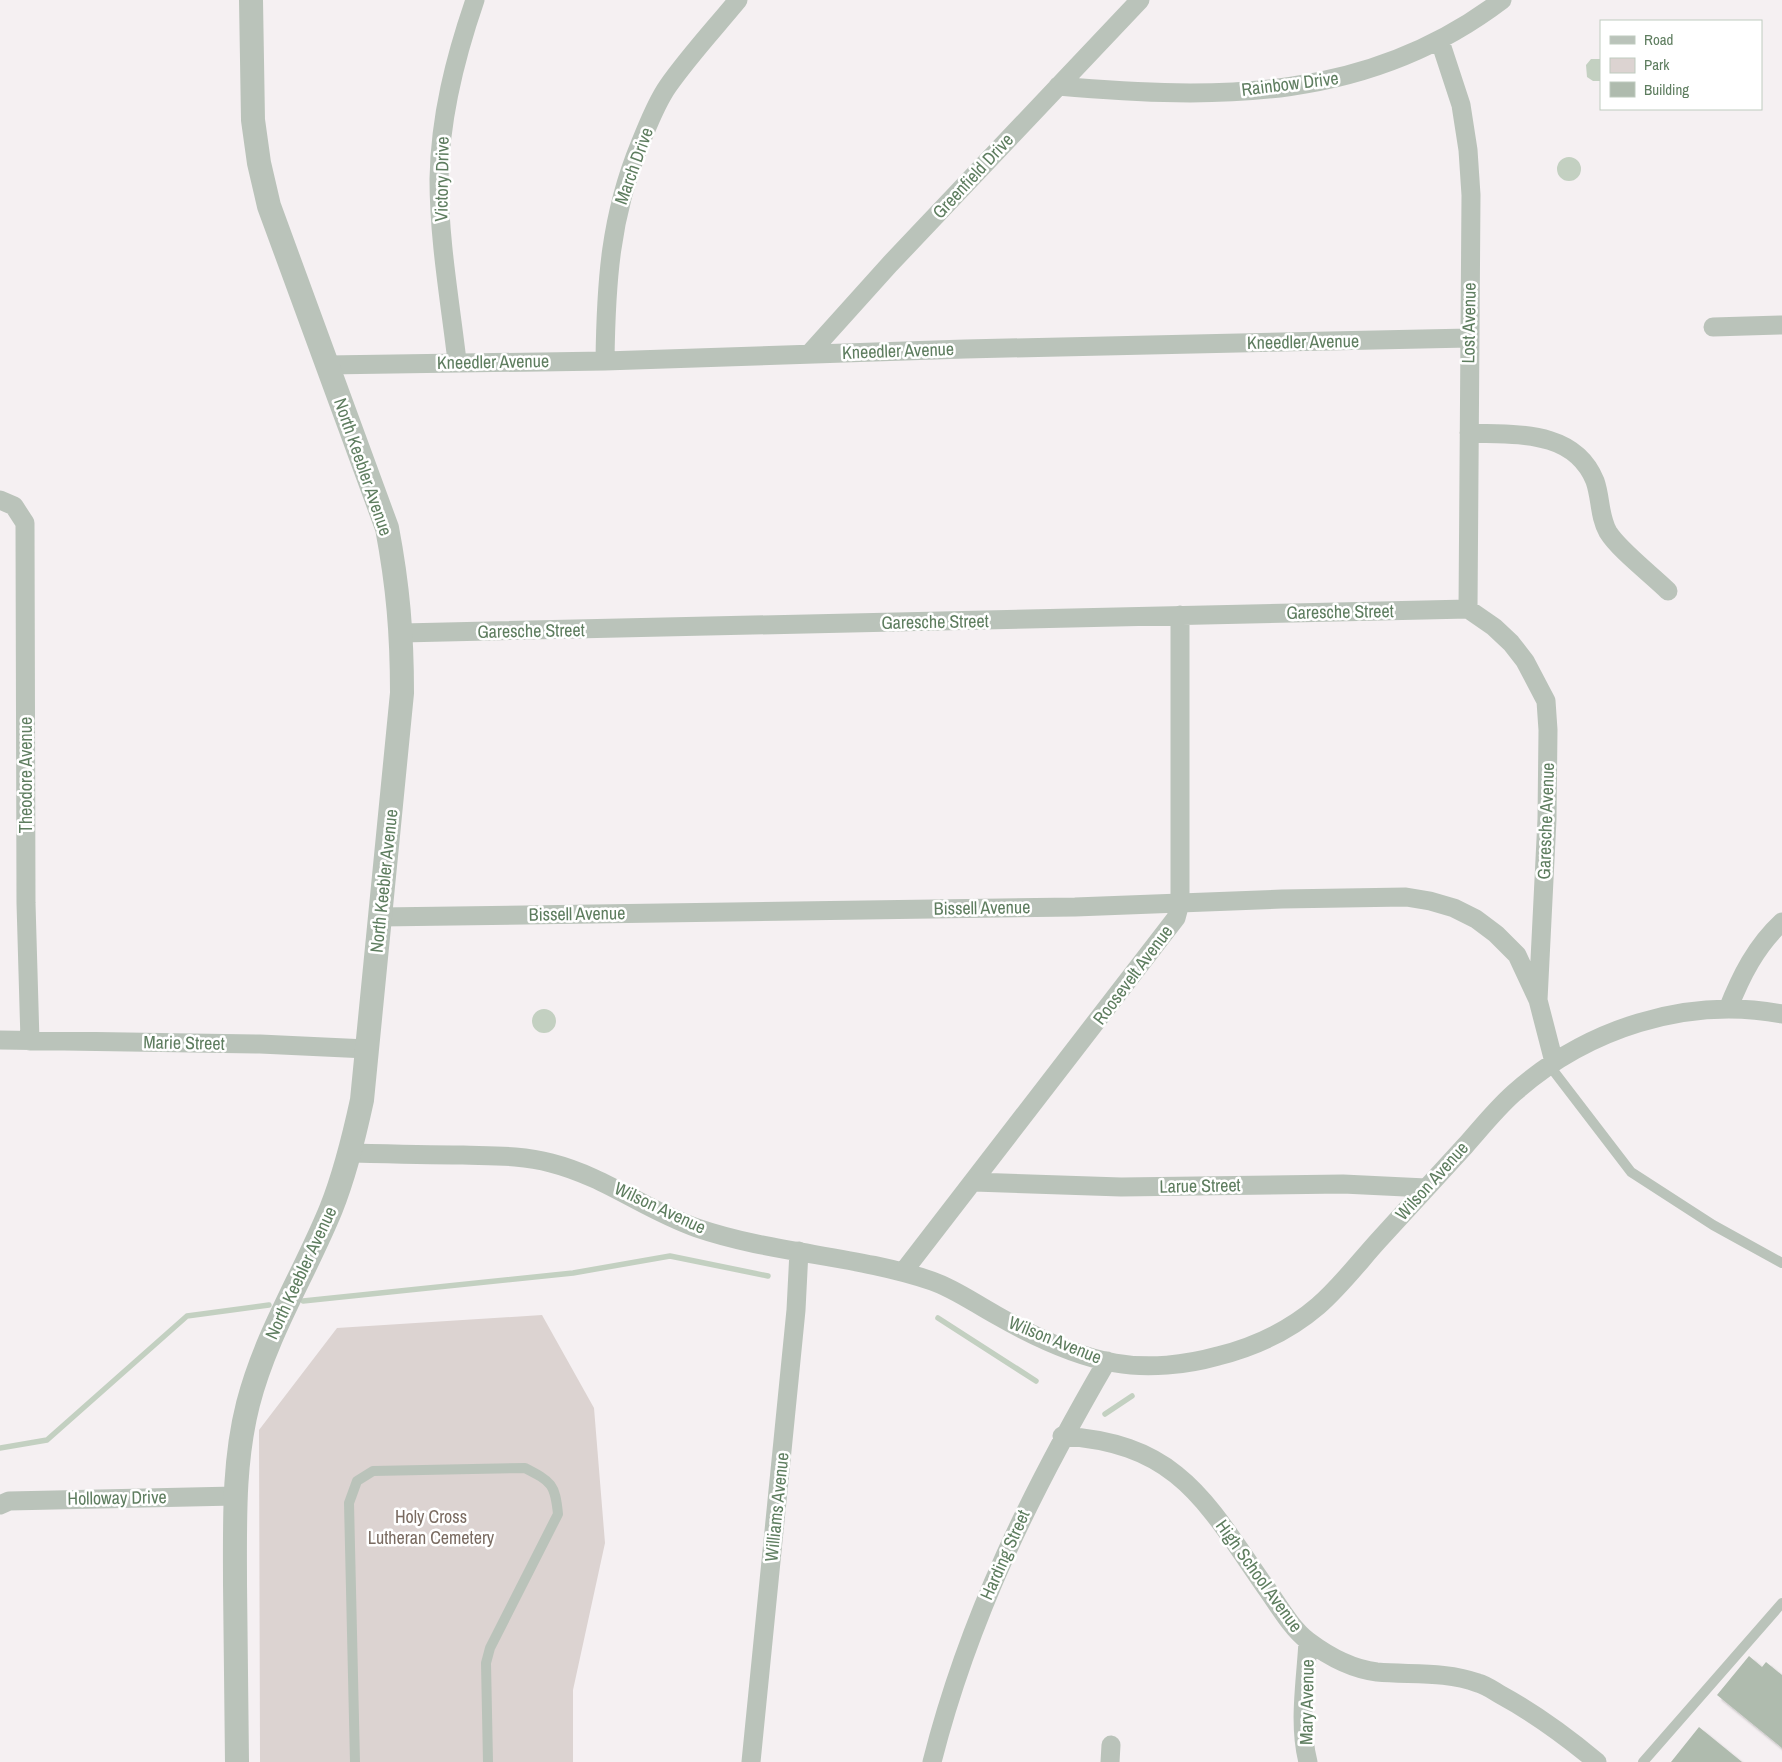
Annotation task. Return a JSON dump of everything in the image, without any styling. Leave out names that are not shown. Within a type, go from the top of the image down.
[{"type":"street","name":"North Keebler Avenue","points":[[237,1762],[235,1496],[239,1449],[248,1404],[261,1361],[278,1319],[331,1210],[350,1153],[362,1100],[402,693],[402,633],[398,583],[387,528],[269,206],[259,163],[252,104],[250,0]]},
{"type":"street","name":"Victory Drive","points":[[457,361],[440,221],[439,178],[442,132],[449,86],[461,41],[475,0]]},
{"type":"street","name":"March Drive","points":[[605,361],[606,295],[610,247],[629,170],[647,126],[668,87],[738,0]]},
{"type":"street","name":"Greenfield Drive","points":[[809,354],[1140,0]]},
{"type":"street","name":"Rainbow Drive","points":[[1058,86],[1185,93],[1290,88],[1355,75],[1402,58],[1440,41],[1476,20],[1502,0]]},
{"type":"street","name":"Lost Avenue","points":[[1440,41],[1461,104],[1468,150],[1471,195],[1468,609]]},
{"type":"street","points":[[1713,327],[1782,325]]},
{"type":"street","name":"Kneedler Avenue","points":[[327,365],[457,361],[605,361],[809,354],[1469,338]]},
{"type":"street","points":[[1469,432],[1541,436],[1559,442],[1573,451],[1584,463],[1594,480],[1602,518],[1609,533],[1668,591]]},
{"type":"street","name":"Theodore Avenue","points":[[0,500],[19,510],[25,523],[26,904],[30,1041]]},
{"type":"street","name":"Garesche Street","points":[[402,633],[530,632],[696,626],[1010,621],[1180,615],[1468,609]]},
{"type":"street","name":"Garesche Avenue","points":[[1468,609],[1494,627],[1511,643],[1529,668],[1546,701],[1548,730],[1547,819],[1538,1000],[1551,1064]]},
{"type":"street","name":"Roosevelt Avenue","points":[[903,1272],[1176,918],[1180,903],[1180,615]]},
{"type":"street","name":"Bissell Avenue","points":[[380,917],[1065,907],[1406,898],[1430,901],[1454,908],[1496,934],[1517,955],[1538,1000]]},
{"type":"street","points":[[1728,1009],[1739,981],[1754,955],[1782,922]]},
{"type":"street","name":"Wilson Avenue","points":[[350,1153],[514,1156],[546,1161],[577,1170],[611,1184],[660,1212],[695,1227],[735,1239],[903,1272],[958,1292],[997,1316],[1039,1336],[1107,1360],[1152,1365],[1181,1364],[1217,1357],[1252,1345],[1278,1332],[1320,1304],[1510,1096],[1551,1064],[1588,1042],[1655,1018],[1688,1012],[1728,1009],[1762,1010],[1782,1014]]},
{"type":"street","name":"Marie Street","points":[[0,1040],[260,1044],[367,1049]]},
{"type":"street","name":"Larue Street","points":[[974,1182],[1121,1187],[1343,1184],[1426,1188]]},
{"type":"street","name":"Williams Avenue","points":[[751,1762],[796,1310],[800,1251]]},
{"type":"street","name":"Harding Street","points":[[932,1762],[943,1717],[962,1658],[992,1581],[1026,1506],[1062,1436],[1107,1360]]},
{"type":"street","name":"High School Avenue","points":[[1062,1436],[1098,1440],[1141,1452],[1165,1466],[1186,1482],[1205,1501],[1298,1632],[1328,1654],[1350,1665],[1375,1671],[1430,1674],[1479,1683],[1522,1706],[1566,1736],[1597,1762]]},
{"type":"street","name":"Holloway Drive","points":[[0,1504],[10,1501],[235,1496]]},
{"type":"street","name":"Mary Avenue","points":[[1308,1641],[1303,1722],[1304,1744],[1308,1762]]},
{"type":"lane","points":[[1551,1064],[1631,1172],[1714,1225],[1782,1263]]},
{"type":"lane","points":[[355,1762],[349,1503],[357,1480],[373,1472],[525,1468],[545,1478],[556,1492],[558,1514],[490,1648],[486,1663],[488,1762]]},
{"type":"lane","points":[[1643,1762],[1782,1603]]},
{"type":"green space","name":"Holy Cross Lutheran Cemetery","points":[[542,1315],[594,1408],[605,1543],[573,1690],[573,1762],[260,1762],[259,1430],[337,1328]]},
{"type":"shaded area","points":[[1591,59],[1600,59],[1600,81],[1593,81],[1587,77],[1586,65]]},
{"type":"shaded area","points":[[1569,157],[1574,158],[1580,164],[1580,174],[1574,180],[1569,181],[1564,180],[1558,174],[1557,169],[1558,164],[1564,158]]},
{"type":"shaded area","points":[[544,1009],[549,1010],[555,1016],[555,1026],[549,1032],[544,1033],[539,1032],[533,1026],[532,1021],[533,1016],[539,1010]]},
{"type":"building","points":[[1749,1656],[1762,1667],[1766,1662],[1782,1675],[1782,1748],[1717,1695]]},
{"type":"building","points":[[1699,1727],[1742,1762],[1671,1762]]},
{"type":"waterway","points":[[303,1301],[573,1273],[670,1256],[768,1276]]},
{"type":"waterway","points":[[0,1448],[47,1440],[187,1316],[269,1305]]},
{"type":"waterway","points":[[938,1318],[1036,1381]]},
{"type":"waterway","points":[[1105,1414],[1132,1396]]}]
